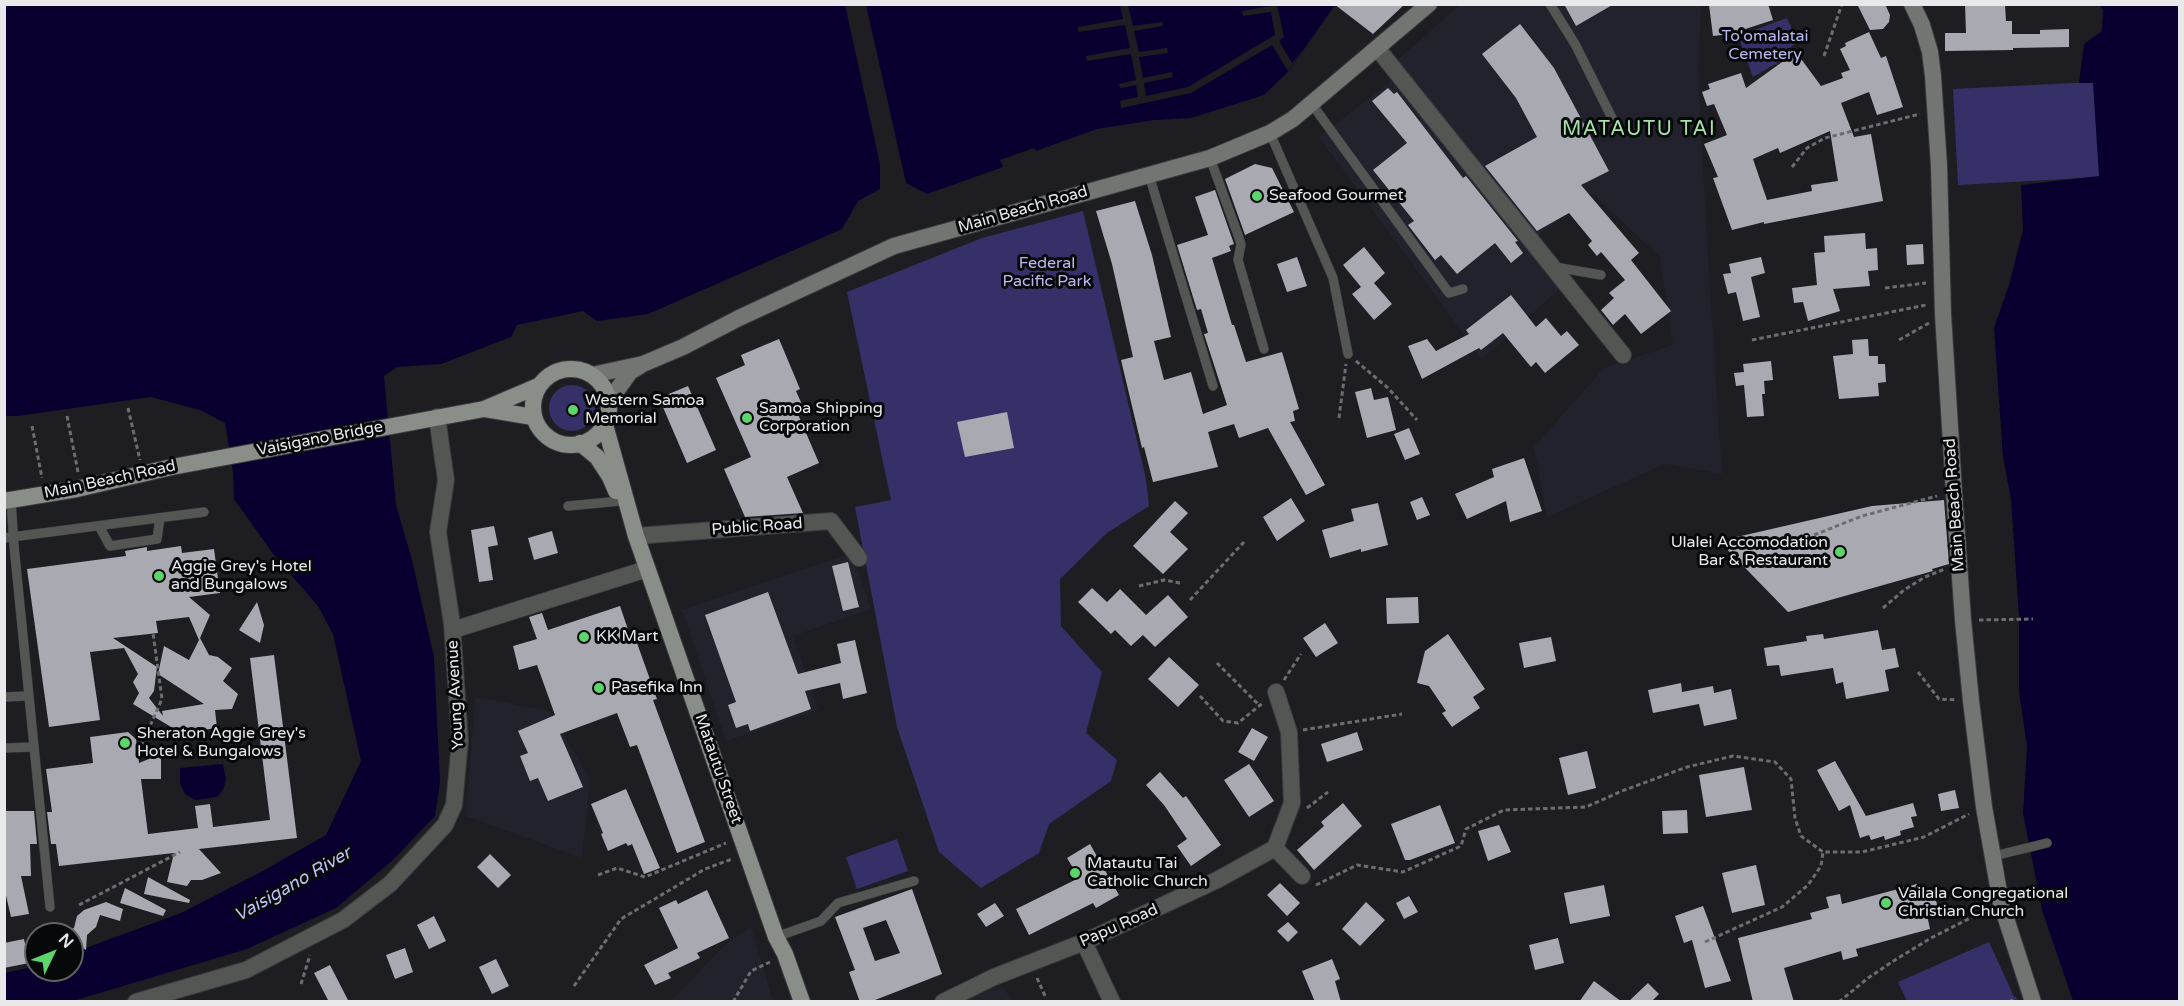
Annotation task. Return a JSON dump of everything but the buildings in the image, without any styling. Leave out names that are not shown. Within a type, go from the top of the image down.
[{"type":"main road","name":"Main Beach Road","points":[[592,375],[643,364],[683,347],[739,318],[894,246],[1210,158],[1270,133],[1293,118],[1429,4]]},
{"type":"main road","name":"Main Beach Road","points":[[1911,4],[1922,25],[1930,52],[1936,110],[1943,308],[1959,565],[1971,701],[1984,807],[2001,903],[2033,1002]]},
{"type":"main road","points":[[609,401],[630,372],[643,364]]},
{"type":"main road","points":[[431,418],[484,409],[538,386],[550,374],[561,370],[582,370],[600,382],[609,401],[605,425],[597,435],[574,445],[561,444],[549,438],[533,417],[532,405],[538,386]]},
{"type":"main road","points":[[484,409],[533,417]]},
{"type":"main road","name":"Vaisigano Bridge","points":[[216,459],[431,418]]},
{"type":"main road","name":"Matautu Street","points":[[605,425],[647,569],[776,936],[802,1002]]},
{"type":"main road","name":"Matautu Street","points":[[580,443],[597,457],[610,477],[636,536]]},
{"type":"main road","name":"Main Beach Road","points":[[8,500],[82,488],[216,459]]},
{"type":"street","points":[[1377,48],[1623,355]]},
{"type":"street","name":"Young Avenue","points":[[136,1002],[153,999],[246,970],[343,920],[390,884],[445,825],[454,806],[460,741],[453,630],[438,532],[446,480],[431,418]]},
{"type":"street","name":"Public Road","points":[[636,536],[831,521],[859,558]]},
{"type":"street","points":[[453,630],[647,569]]},
{"type":"street","points":[[1276,692],[1289,732],[1292,803],[1275,848],[1302,876]]},
{"type":"street","name":"Papu Road","points":[[943,1002],[994,976],[1084,942],[1217,880],[1275,848]]},
{"type":"street","points":[[1084,942],[1112,1002]]},
{"type":"lane","points":[[1550,4],[1575,44],[1614,122]]},
{"type":"lane","points":[[1311,103],[1449,293],[1463,289]]},
{"type":"lane","points":[[1270,133],[1333,278],[1348,354]]},
{"type":"lane","points":[[1210,158],[1241,244],[1238,260],[1263,349]]},
{"type":"lane","points":[[1149,175],[1213,386]]},
{"type":"lane","points":[[1552,267],[1601,275]]},
{"type":"lane","points":[[8,500],[9,537],[29,696],[50,907]]},
{"type":"lane","points":[[568,506],[620,501]]},
{"type":"lane","points":[[9,537],[204,512]]},
{"type":"lane","points":[[99,526],[110,546],[157,539],[160,518]]},
{"type":"lane","points":[[4,697],[29,696]]},
{"type":"lane","points":[[4,748],[34,747]]},
{"type":"lane","points":[[1994,856],[2047,843]]},
{"type":"lane","points":[[776,936],[821,921],[838,903],[914,881]]},
{"type":"path","points":[[1824,56],[1842,4]]},
{"type":"path","points":[[1792,167],[1807,148],[1825,138],[1936,110]]},
{"type":"path","points":[[1885,288],[1943,281]]},
{"type":"path","points":[[1899,340],[1943,308]]},
{"type":"path","points":[[1752,340],[1943,308]]},
{"type":"path","points":[[1339,418],[1348,354]]},
{"type":"path","points":[[1348,354],[1388,388],[1417,420]]},
{"type":"path","points":[[128,408],[143,473]]},
{"type":"path","points":[[67,416],[82,488]]},
{"type":"path","points":[[32,426],[45,494]]},
{"type":"path","points":[[1814,535],[1862,516],[1954,492]]},
{"type":"path","points":[[1190,600],[1244,542]]},
{"type":"path","points":[[1883,608],[1924,577],[1959,565]]},
{"type":"path","points":[[1139,586],[1164,579],[1180,583]]},
{"type":"path","points":[[1963,620],[2033,619]]},
{"type":"path","points":[[138,753],[162,699],[153,633]]},
{"type":"path","points":[[1200,696],[1223,721],[1238,723],[1276,692],[1301,654]]},
{"type":"path","points":[[1217,663],[1259,705]]},
{"type":"path","points":[[1918,672],[1939,699],[1971,701]]},
{"type":"path","points":[[1289,732],[1402,714]]},
{"type":"path","points":[[1302,876],[1316,885],[1357,865],[1403,872],[1461,846],[1466,829],[1504,810],[1586,807],[1687,767],[1732,756],[1775,762],[1791,779],[1795,818],[1801,836],[1823,852],[1862,852],[1924,837],[1984,807]]},
{"type":"path","points":[[598,875],[617,867],[645,877],[742,837]]},
{"type":"path","points":[[79,905],[180,852]]},
{"type":"path","points":[[1705,942],[1782,906],[1808,885],[1821,866],[1823,852]]},
{"type":"path","points":[[574,986],[621,919],[705,869],[748,854]]},
{"type":"path","points":[[1839,1002],[1868,978],[1931,938],[2001,903]]},
{"type":"path","points":[[301,984],[316,934]]},
{"type":"path","points":[[733,1002],[751,971],[785,954]]},
{"type":"path","points":[[1031,962],[1046,998]]},
{"type":"shaded area","points":[[1460,5],[1701,5],[1698,67],[1722,474],[1665,464],[1547,517],[1534,447],[1604,368],[1673,345],[1660,257],[1592,193],[1533,240],[1564,285],[1482,359],[1319,137],[1402,73],[1394,63]]},
{"type":"shaded area","points":[[852,553],[871,609],[793,636],[818,710],[726,741],[682,610]]},
{"type":"shaded area","points":[[475,697],[549,711],[590,779],[582,858],[466,816]]},
{"type":"shaded area","points":[[751,927],[773,1001],[671,1001],[727,943]]},
{"type":"shaded area","points":[[1002,986],[1013,1001],[961,1002],[974,994]]},
{"type":"green space","name":"To'omalatai Cemetery","points":[[1787,18],[1798,42],[1787,50],[1789,56],[1753,77],[1738,36]]},
{"type":"green space","points":[[2094,82],[2100,177],[1958,185],[1953,89]]},
{"type":"green space","name":"Federal Pacific Park","points":[[1083,211],[1146,479],[1149,506],[1107,533],[1060,579],[1061,626],[1102,672],[1086,733],[1117,760],[1111,781],[1049,824],[1039,853],[981,888],[939,852],[897,727],[855,507],[891,500],[847,292],[982,238]]},
{"type":"green space","points":[[572,385],[588,392],[595,408],[588,424],[572,431],[556,424],[549,408],[556,392]]},
{"type":"green space","points":[[897,839],[908,871],[857,889],[846,857]]},
{"type":"green space","points":[[1989,942],[2016,1001],[1907,1001],[1898,982]]},
{"type":"water","name":"Vaisigano River","points":[[5,5],[845,5],[880,164],[880,189],[858,201],[842,229],[648,314],[597,321],[583,311],[517,325],[511,337],[441,364],[397,367],[384,376],[396,505],[412,560],[434,657],[440,783],[435,816],[393,860],[336,908],[247,949],[73,1001],[5,1002],[5,973],[24,969],[24,982],[84,982],[84,949],[181,913],[326,835],[361,761],[333,634],[318,606],[274,555],[234,499],[233,472],[225,423],[200,410],[151,397],[5,416]]},
{"type":"water","points":[[866,5],[1335,5],[1288,72],[1264,95],[1191,118],[1154,120],[1097,129],[1036,151],[1034,148],[1000,160],[1003,167],[927,194],[906,183]]},
{"type":"water","points":[[2099,5],[2179,5],[2179,1001],[2073,1001],[2042,910],[2023,813],[2027,747],[2019,691],[2019,616],[2011,499],[2003,457],[1994,328],[2009,285],[2023,230],[2021,185],[2099,176],[2093,83],[2079,83],[2084,44],[2102,31],[2103,10]]},
{"type":"water","points":[[223,764],[226,780],[223,790],[217,797],[195,800],[185,794],[180,784],[180,768]]},
{"type":"pier","points":[[1120,5],[1128,5],[1133,26],[1162,22],[1163,26],[1134,31],[1139,52],[1167,48],[1168,53],[1139,57],[1143,78],[1172,72],[1173,77],[1144,83],[1146,96],[1188,87],[1275,35],[1271,12],[1243,16],[1242,11],[1277,5],[1284,37],[1279,41],[1292,63],[1304,49],[1288,71],[1272,45],[1191,93],[1121,108],[1120,101],[1138,97],[1136,85],[1120,88],[1119,84],[1136,80],[1131,54],[1087,61],[1086,56],[1130,48],[1125,25],[1078,32],[1078,27],[1123,19]]},
{"type":"place","name":"Seafood Gourmet","points":[[1257,196]]},
{"type":"place","name":"Western Samoa Memorial","points":[[573,410]]},
{"type":"place","name":"Samoa Shipping Corporation","points":[[747,418]]},
{"type":"place","name":"Ulalei Accomodation Bar & Restaurant","points":[[1840,552]]},
{"type":"place","name":"Aggie Grey's Hotel and Bungalows","points":[[159,576]]},
{"type":"place","name":"KK Mart","points":[[584,637]]},
{"type":"place","name":"Pasefika Inn","points":[[599,688]]},
{"type":"place","name":"Sheraton Aggie Grey's Hotel & Bungalows","points":[[125,743]]},
{"type":"place","name":"Matautu Tai Catholic Church","points":[[1075,873]]},
{"type":"place","name":"Vailala Congregational Christian Church","points":[[1886,903]]},
{"type":"district","name":"MATAUTU TAI","points":[[1639,130]]}]
